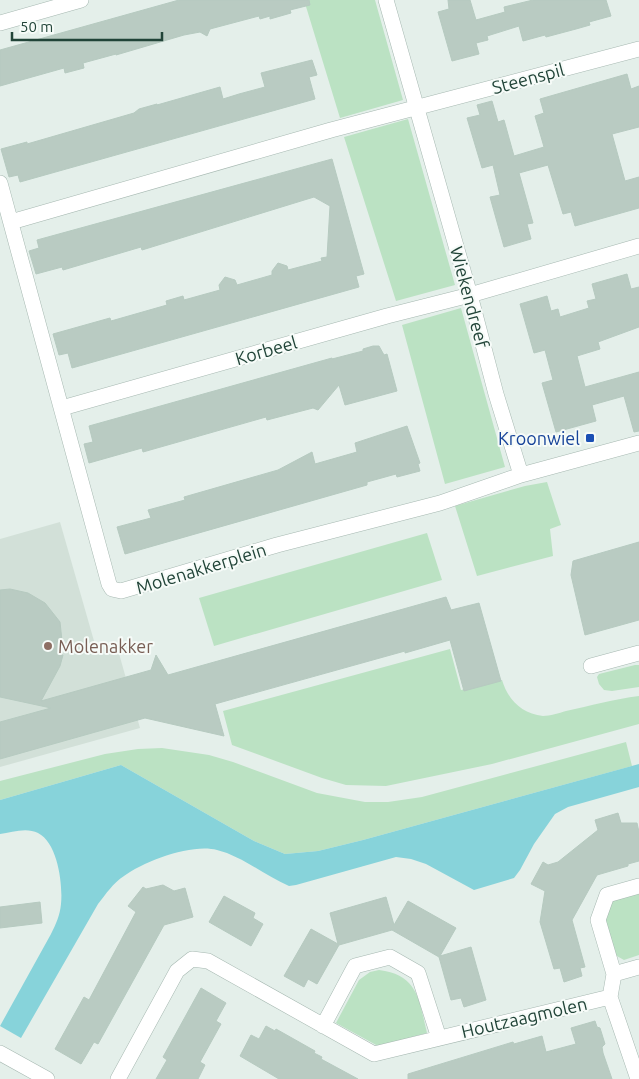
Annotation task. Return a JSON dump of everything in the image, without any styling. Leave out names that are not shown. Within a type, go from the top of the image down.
[{"type":"street","points":[[0,23],[81,0]]},
{"type":"street","name":"Wiekendreef","points":[[386,0],[470,295],[496,394],[521,475]]},
{"type":"street","name":"Steenspil","points":[[417,107],[639,49]]},
{"type":"street","points":[[11,222],[417,107]]},
{"type":"street","name":"Molenakkerplein","points":[[0,183],[88,510],[112,589],[121,591],[277,545],[440,503],[521,475]]},
{"type":"street","points":[[470,295],[639,246]]},
{"type":"street","name":"Korbeel","points":[[62,408],[386,316],[470,295]]},
{"type":"street","points":[[521,475],[639,443]]},
{"type":"street","points":[[591,666],[639,653]]},
{"type":"street","name":"Houtzaagmolen","points":[[638,1079],[610,996],[614,974],[598,920],[607,895],[639,886]]},
{"type":"street","name":"Houtzaagmolen","points":[[323,1026],[355,966],[390,957],[418,973],[438,1038]]},
{"type":"street","name":"Houtzaagmolen","points":[[118,1079],[177,971],[192,959],[208,961],[374,1054],[610,996]]},
{"type":"street","points":[[614,974],[639,967]]},
{"type":"street","points":[[0,1053],[47,1079]]},
{"type":"shaded area","name":"Molenakker","points":[[60,522],[96,648],[116,643],[140,728],[0,767],[0,539]]},
{"type":"green space","points":[[304,0],[375,0],[403,100],[340,118]]},
{"type":"green space","points":[[408,119],[455,285],[396,301],[344,137]]},
{"type":"green space","points":[[461,308],[505,467],[445,484],[402,325]]},
{"type":"green space","points":[[547,482],[561,525],[550,529],[553,556],[477,576],[455,506],[525,486]]},
{"type":"green space","points":[[427,533],[442,580],[214,646],[199,598]]},
{"type":"green space","points":[[450,649],[461,690],[502,680],[508,694],[517,705],[535,715],[543,716],[639,696],[639,724],[492,764],[386,786],[346,785],[232,745],[223,711]]},
{"type":"green space","points":[[639,665],[639,687],[612,691],[604,690],[599,684],[597,677],[599,674]]},
{"type":"green space","points":[[626,742],[632,766],[318,851],[285,854],[254,841],[121,765],[0,800],[0,781],[105,754],[138,749],[162,748],[209,755],[317,793],[365,802],[388,802],[422,797]]},
{"type":"green space","points":[[639,892],[639,955],[624,960],[615,955],[605,917],[613,901]]},
{"type":"green space","points":[[379,970],[402,977],[410,984],[419,1000],[427,1033],[378,1046],[336,1023],[359,980],[370,972]]},
{"type":"water","points":[[639,764],[639,787],[568,807],[555,814],[514,878],[474,890],[426,864],[396,857],[289,886],[244,861],[217,850],[207,848],[195,849],[156,859],[133,870],[120,879],[98,904],[21,1038],[0,1026],[58,919],[61,904],[61,886],[55,855],[45,838],[29,830],[0,834],[0,800],[121,765],[254,841],[285,854],[318,851],[363,840]]},
{"type":"building","points":[[179,0],[309,0],[310,5],[290,10],[291,13],[270,19],[270,16],[260,19],[259,16],[210,29],[207,36],[200,32],[184,35],[83,63],[84,68],[65,73],[64,68],[0,86],[0,50]]},
{"type":"building","points":[[448,0],[470,0],[476,20],[505,12],[504,7],[533,0],[606,0],[611,16],[589,22],[590,25],[576,29],[523,41],[519,26],[487,36],[488,40],[476,43],[479,54],[452,61],[438,12],[449,9]]},
{"type":"building","points":[[312,60],[317,75],[309,77],[315,99],[20,182],[18,175],[9,177],[1,149],[27,142],[27,144],[134,113],[139,109],[220,87],[223,99],[265,87],[261,73]]},
{"type":"building","points":[[627,74],[631,89],[639,86],[639,127],[612,134],[625,181],[639,177],[639,208],[575,226],[571,212],[563,214],[548,165],[519,173],[533,223],[527,224],[531,239],[504,247],[490,197],[500,195],[493,165],[482,168],[467,118],[480,115],[477,105],[492,101],[498,122],[504,120],[514,156],[544,147],[535,116],[544,113],[540,99]]},
{"type":"building","points":[[332,159],[364,274],[356,276],[359,287],[72,368],[68,353],[59,355],[53,334],[110,318],[111,321],[167,305],[166,301],[183,296],[184,300],[220,290],[219,285],[225,277],[235,280],[237,285],[272,275],[272,271],[278,263],[287,266],[288,270],[322,261],[321,258],[327,257],[330,206],[314,197],[142,250],[141,247],[63,270],[62,267],[36,274],[29,251],[39,248],[37,240]]},
{"type":"building","points":[[627,274],[631,289],[639,287],[639,327],[598,342],[600,349],[577,356],[585,387],[639,372],[639,431],[634,432],[624,396],[592,405],[596,421],[556,432],[542,383],[553,380],[545,350],[534,353],[520,304],[547,296],[551,311],[558,309],[560,317],[589,308],[587,301],[596,299],[592,284]]},
{"type":"building","points":[[379,346],[384,355],[387,354],[397,391],[345,405],[339,385],[318,410],[313,408],[267,420],[266,417],[143,452],[142,448],[89,463],[84,444],[93,442],[89,426],[363,351],[363,349]]},
{"type":"building","points":[[407,426],[420,463],[418,464],[420,471],[397,477],[396,474],[367,482],[367,485],[125,554],[117,527],[151,518],[148,510],[185,500],[184,497],[278,470],[312,452],[315,464],[357,452],[355,443]]},
{"type":"building","points":[[639,542],[639,620],[585,635],[571,575],[573,561]]},
{"type":"building","points":[[10,589],[28,593],[45,603],[60,622],[62,641],[59,654],[63,655],[60,666],[41,701],[151,670],[156,655],[168,675],[446,597],[451,610],[479,603],[501,681],[464,691],[450,640],[215,704],[224,736],[145,718],[0,759],[0,722],[51,708],[0,697],[0,590]]},
{"type":"building","points":[[618,813],[621,823],[637,823],[639,832],[639,861],[597,875],[572,920],[585,967],[580,968],[582,976],[564,982],[560,968],[554,969],[540,922],[545,891],[531,884],[543,862],[548,865],[558,862],[598,830],[595,820]]},
{"type":"building","points":[[163,885],[174,891],[185,888],[193,917],[164,925],[98,1044],[94,1042],[81,1064],[55,1049],[84,997],[89,1000],[136,912],[128,906],[143,887],[146,889]]},
{"type":"building","points":[[224,896],[255,913],[253,918],[263,924],[251,946],[209,922]]},
{"type":"building","points":[[386,897],[394,925],[408,901],[456,928],[440,956],[471,947],[486,1000],[464,1007],[461,998],[451,1000],[439,957],[392,930],[339,945],[317,984],[308,979],[304,987],[284,976],[311,929],[338,944],[330,913]]},
{"type":"building","points":[[40,902],[42,923],[0,928],[0,907]]},
{"type":"building","points":[[201,988],[226,1003],[216,1021],[221,1024],[200,1062],[205,1065],[198,1079],[156,1079],[167,1060],[163,1057]]},
{"type":"building","points":[[595,1021],[597,1027],[600,1028],[605,1044],[602,1047],[603,1053],[612,1079],[408,1079],[408,1074],[513,1042],[514,1044],[542,1036],[546,1052],[576,1044],[571,1028]]},
{"type":"building","points":[[266,1026],[275,1031],[276,1029],[315,1051],[314,1053],[322,1057],[321,1059],[358,1079],[279,1079],[240,1056],[251,1035],[259,1039]]},
{"type":"place","name":"Kroonwiel","points":[[590,438]]},
{"type":"place","name":"Molenakker","points":[[48,646]]}]
